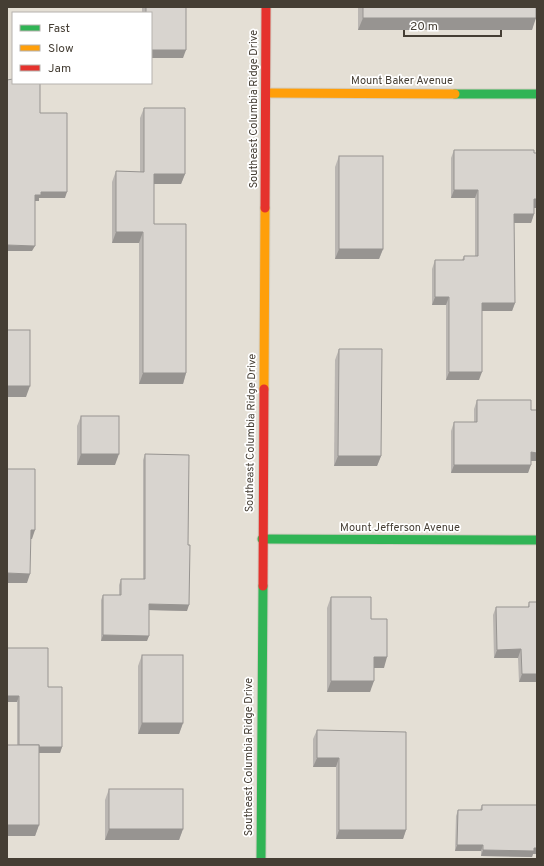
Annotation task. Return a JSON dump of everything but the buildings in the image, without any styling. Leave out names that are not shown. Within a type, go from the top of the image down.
[{"type":"street","name":"Southeast Columbia Ridge Drive","points":[[261,859],[262,539],[267,93],[266,7]]},
{"type":"street","name":"Mount Baker Avenue","points":[[267,93],[537,94]]},
{"type":"street","name":"Mount Jefferson Avenue","points":[[262,539],[537,540]]},
{"type":"shaded area","points":[[7,7],[537,7],[537,859],[7,859]]},
{"type":"traffic: fast","points":[[455,94],[537,94]]},
{"type":"traffic: fast","points":[[262,539],[537,540]]},
{"type":"traffic: fast","points":[[261,859],[263,586]]},
{"type":"traffic: slow","points":[[267,93],[455,94]]},
{"type":"traffic: slow","points":[[264,389],[265,208]]},
{"type":"traffic: jam","points":[[265,208],[266,7]]},
{"type":"traffic: jam","points":[[263,586],[264,389]]}]
